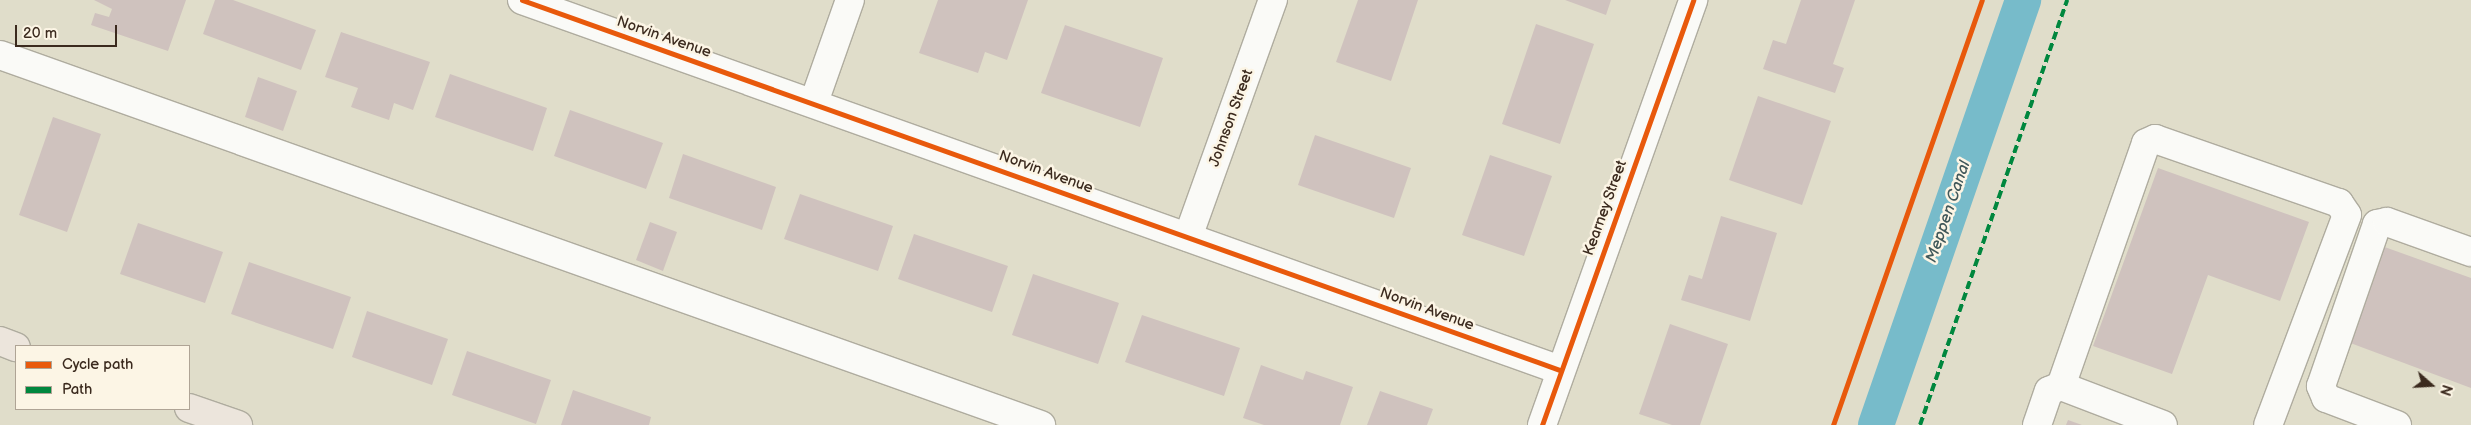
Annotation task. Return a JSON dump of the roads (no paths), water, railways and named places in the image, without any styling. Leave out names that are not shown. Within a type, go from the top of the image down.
[{"type":"main road","points":[[0,341],[15,347]]},
{"type":"main road","points":[[190,408],[238,425]]},
{"type":"street","name":"Norvin Avenue","points":[[522,0],[814,102],[1560,370]]},
{"type":"street","points":[[814,102],[850,0]]},
{"type":"street","name":"Johnson Street","points":[[1188,237],[1273,0]]},
{"type":"street","name":"Kearney Street","points":[[1542,425],[1560,370],[1694,0]]},
{"type":"street","points":[[0,55],[1041,425]]},
{"type":"street","points":[[2037,425],[2049,392],[2061,386],[2146,143],[2155,139],[2339,203],[2347,215],[2268,425]]},
{"type":"street","points":[[2392,424],[2326,398],[2321,386],[2377,224],[2387,222],[2471,252]]},
{"type":"street","points":[[2061,386],[2163,425]]},
{"type":"waterway","name":"Meppen Canal","points":[[1876,425],[2023,0]]}]
